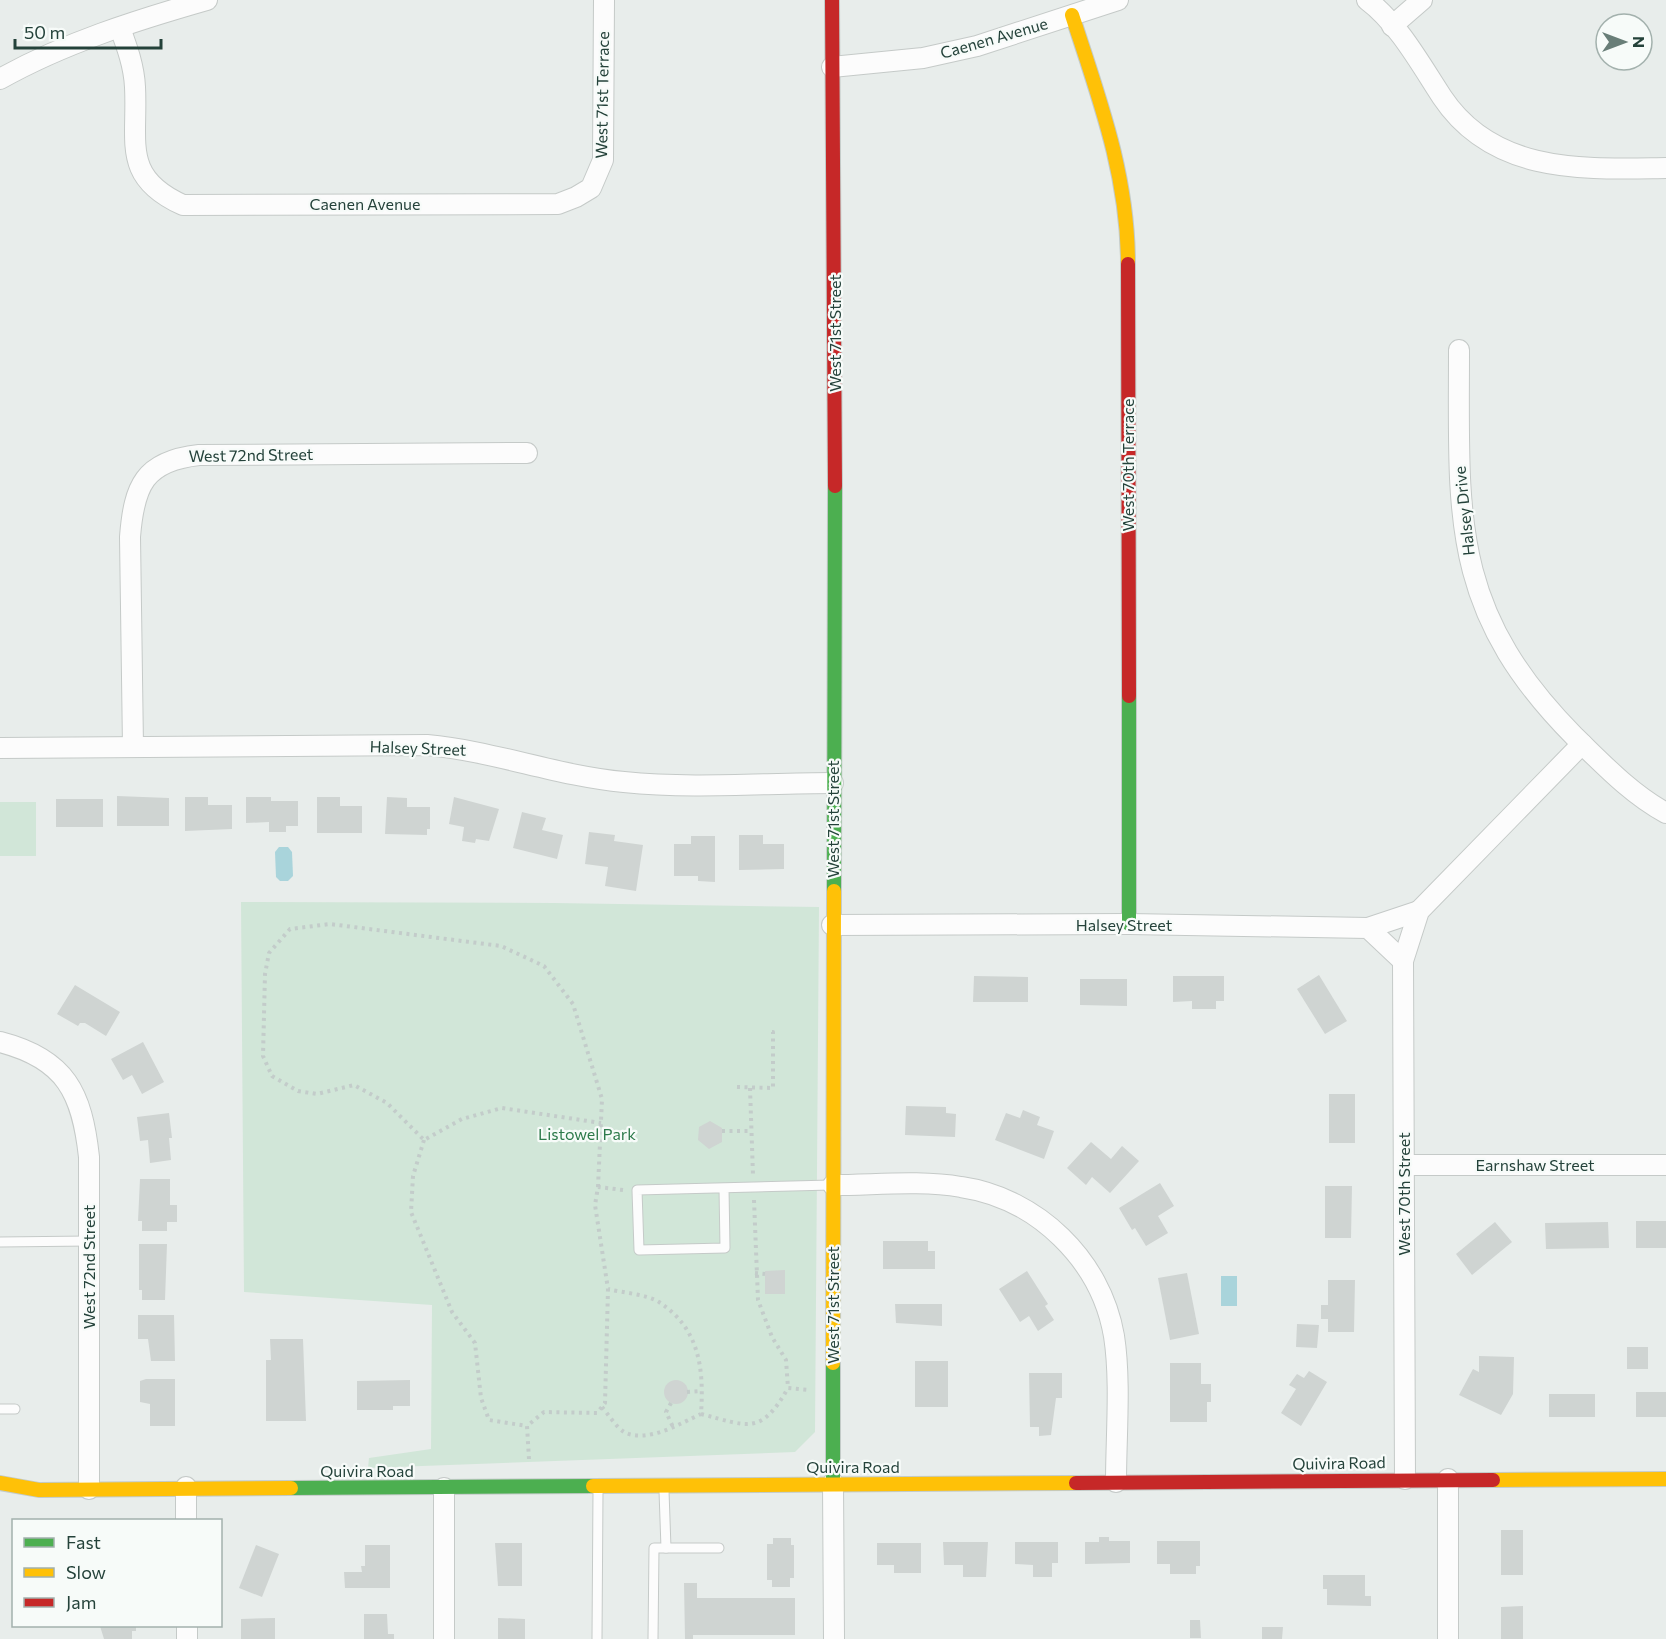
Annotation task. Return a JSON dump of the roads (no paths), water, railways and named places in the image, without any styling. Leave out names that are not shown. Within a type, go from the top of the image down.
[{"type":"street","points":[[0,79],[32,60],[207,0]]},
{"type":"street","name":"West 71st Terrace","points":[[591,188],[603,160],[604,0]]},
{"type":"street","name":"West 71st Street","points":[[832,0],[835,338],[832,925],[834,1639]]},
{"type":"street","name":"Caenen Avenue","points":[[832,67],[923,58],[977,46],[1118,0]]},
{"type":"street","points":[[1367,0],[1392,26],[1447,104],[1472,129],[1494,144],[1524,158],[1559,167],[1666,168]]},
{"type":"street","points":[[1392,26],[1422,0]]},
{"type":"street","name":"West 70th Terrace","points":[[1072,15],[1116,153],[1124,196],[1128,248],[1129,924]]},
{"type":"street","name":"Caenen Avenue","points":[[120,28],[131,58],[135,87],[133,134],[138,164],[146,177],[164,196],[183,204],[558,204],[591,188]]},
{"type":"street","name":"Halsey Drive","points":[[1459,350],[1459,480],[1463,531],[1470,567],[1481,601],[1500,643],[1544,706],[1630,789],[1666,813]]},
{"type":"street","name":"West 72nd Street","points":[[133,747],[130,537],[132,503],[143,482],[159,466],[181,457],[199,455],[527,453]]},
{"type":"street","name":"West 70th Street","points":[[1406,1479],[1403,961],[1419,911],[1582,744]]},
{"type":"street","name":"Halsey Street","points":[[0,748],[427,745],[467,749],[573,775],[622,782],[833,783]]},
{"type":"street","name":"West 70th Street","points":[[1368,928],[1419,911]]},
{"type":"street","name":"Halsey Street","points":[[832,925],[1129,924],[1368,928]]},
{"type":"street","points":[[1368,928],[1403,961]]},
{"type":"street","name":"West 72nd Street","points":[[0,1042],[21,1048],[45,1059],[60,1074],[74,1094],[85,1119],[89,1157],[89,1489]]},
{"type":"street","name":"Earnshaw Street","points":[[1404,1165],[1666,1165]]},
{"type":"street","points":[[833,1185],[960,1186],[990,1193],[1023,1208],[1054,1229],[1081,1259],[1096,1282],[1113,1336],[1116,1482]]},
{"type":"street","points":[[1448,1479],[1448,1639]]},
{"type":"street","name":"Quivira Road","points":[[0,1483],[39,1490],[186,1487],[444,1488],[833,1483],[1666,1479]]},
{"type":"street","points":[[186,1487],[186,1519]]},
{"type":"street","points":[[444,1488],[444,1639]]},
{"type":"street","name":"Quivira Road","points":[[10,1501],[39,1490]]},
{"type":"lane","points":[[724,1188],[725,1248],[639,1250],[638,1190],[833,1185]]},
{"type":"lane","points":[[0,1242],[89,1241]]},
{"type":"lane","points":[[0,1409],[15,1409]]},
{"type":"lane","points":[[664,1485],[666,1548]]},
{"type":"lane","points":[[597,1639],[598,1486]]},
{"type":"lane","points":[[653,1639],[654,1548],[719,1548]]},
{"type":"water","points":[[279,847],[288,847],[292,852],[293,876],[288,881],[280,881],[276,877],[275,852]]},
{"type":"water","points":[[1221,1276],[1237,1276],[1237,1306],[1221,1306]]},
{"type":"park label","name":"Listowel Park","points":[[587,1134]]}]
